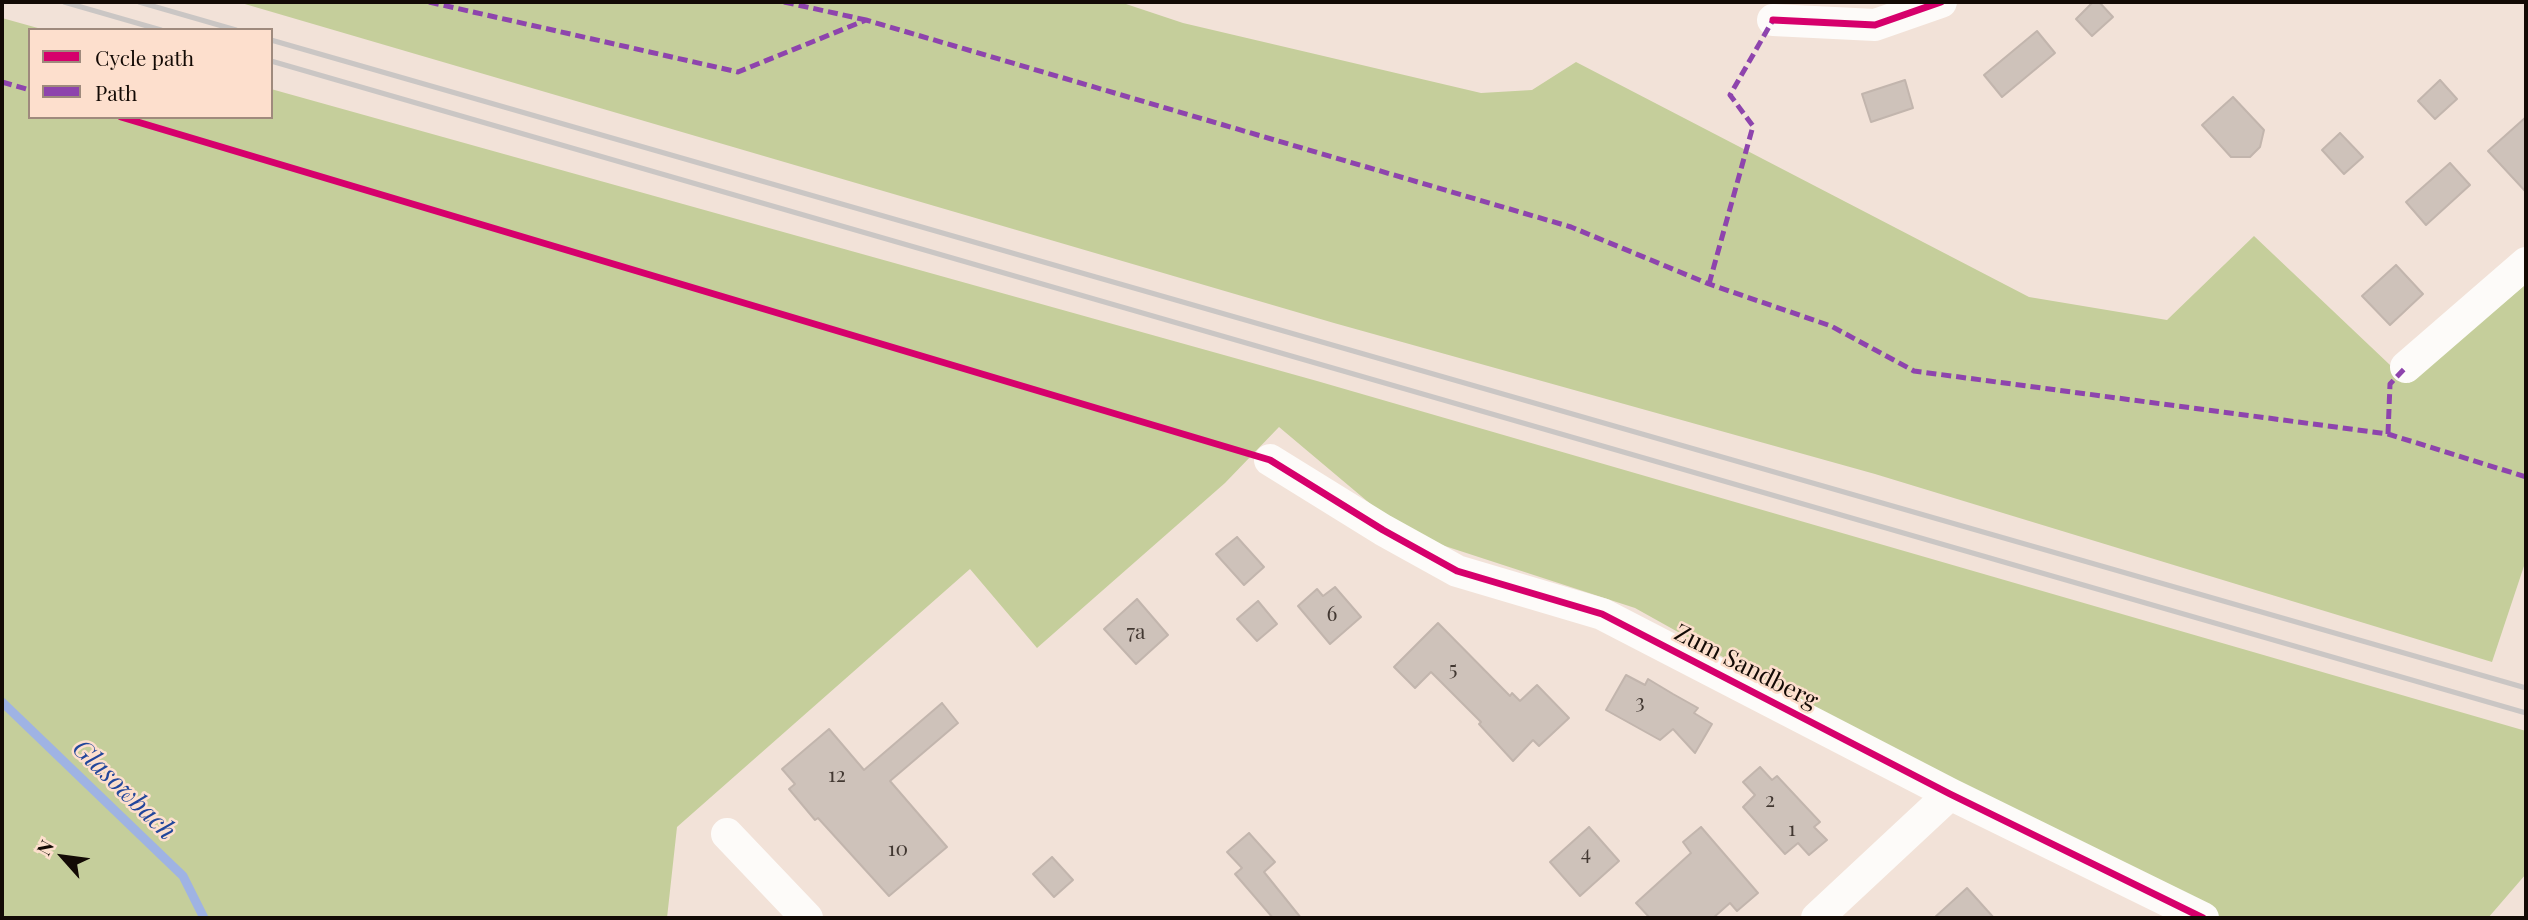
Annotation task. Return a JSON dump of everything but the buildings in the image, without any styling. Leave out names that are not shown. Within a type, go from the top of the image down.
[{"type":"street","points":[[1773,20],[1875,25],[1941,2]]},
{"type":"street","points":[[2406,367],[2526,263]]},
{"type":"street","name":"Zum Sandberg","points":[[1270,460],[1383,530],[1457,570],[1602,614],[1950,794],[2203,918]]},
{"type":"street","points":[[1817,918],[1950,794]]},
{"type":"street","points":[[727,834],[807,918]]},
{"type":"green space","points":[[238,2],[1120,2],[1183,23],[1481,93],[1532,90],[1576,62],[2029,297],[2167,320],[2254,236],[2409,383],[2526,284],[2526,560],[2492,662],[1875,474],[1334,323]]},
{"type":"green space","points":[[2,18],[38,28],[28,28],[28,119],[273,119],[273,90],[1317,381],[2526,731],[2526,874],[2488,918],[2220,918],[2202,904],[1945,781],[1635,608],[1405,533],[1279,427],[1225,483],[1037,648],[970,569],[677,827],[667,918],[2,918]]},
{"type":"waterway","name":"Glasowbach","points":[[2,702],[183,876],[204,918]]},
{"type":"railway","points":[[64,2],[154,28]]},
{"type":"railway","points":[[139,2],[229,28]]},
{"type":"railway","points":[[273,41],[2526,688]]},
{"type":"railway","points":[[273,62],[2526,713]]},
{"type":"marked path","points":[[429,2],[738,72],[866,20],[1571,227],[1709,284],[1831,326],[1914,371],[2388,434],[2526,477]]},
{"type":"marked path","points":[[784,2],[866,20]]},
{"type":"marked path","points":[[1709,284],[1753,126],[1730,95],[1773,20]]},
{"type":"marked path","points":[[2,82],[28,89]]},
{"type":"marked path","points":[[2388,434],[2390,384],[2406,367]]},
{"type":"cycle path","points":[[1773,20],[1875,25],[1941,2]]},
{"type":"cycle path","points":[[128,119],[1270,460],[1383,530],[1457,571],[1602,614],[1950,794],[2203,918]]}]
